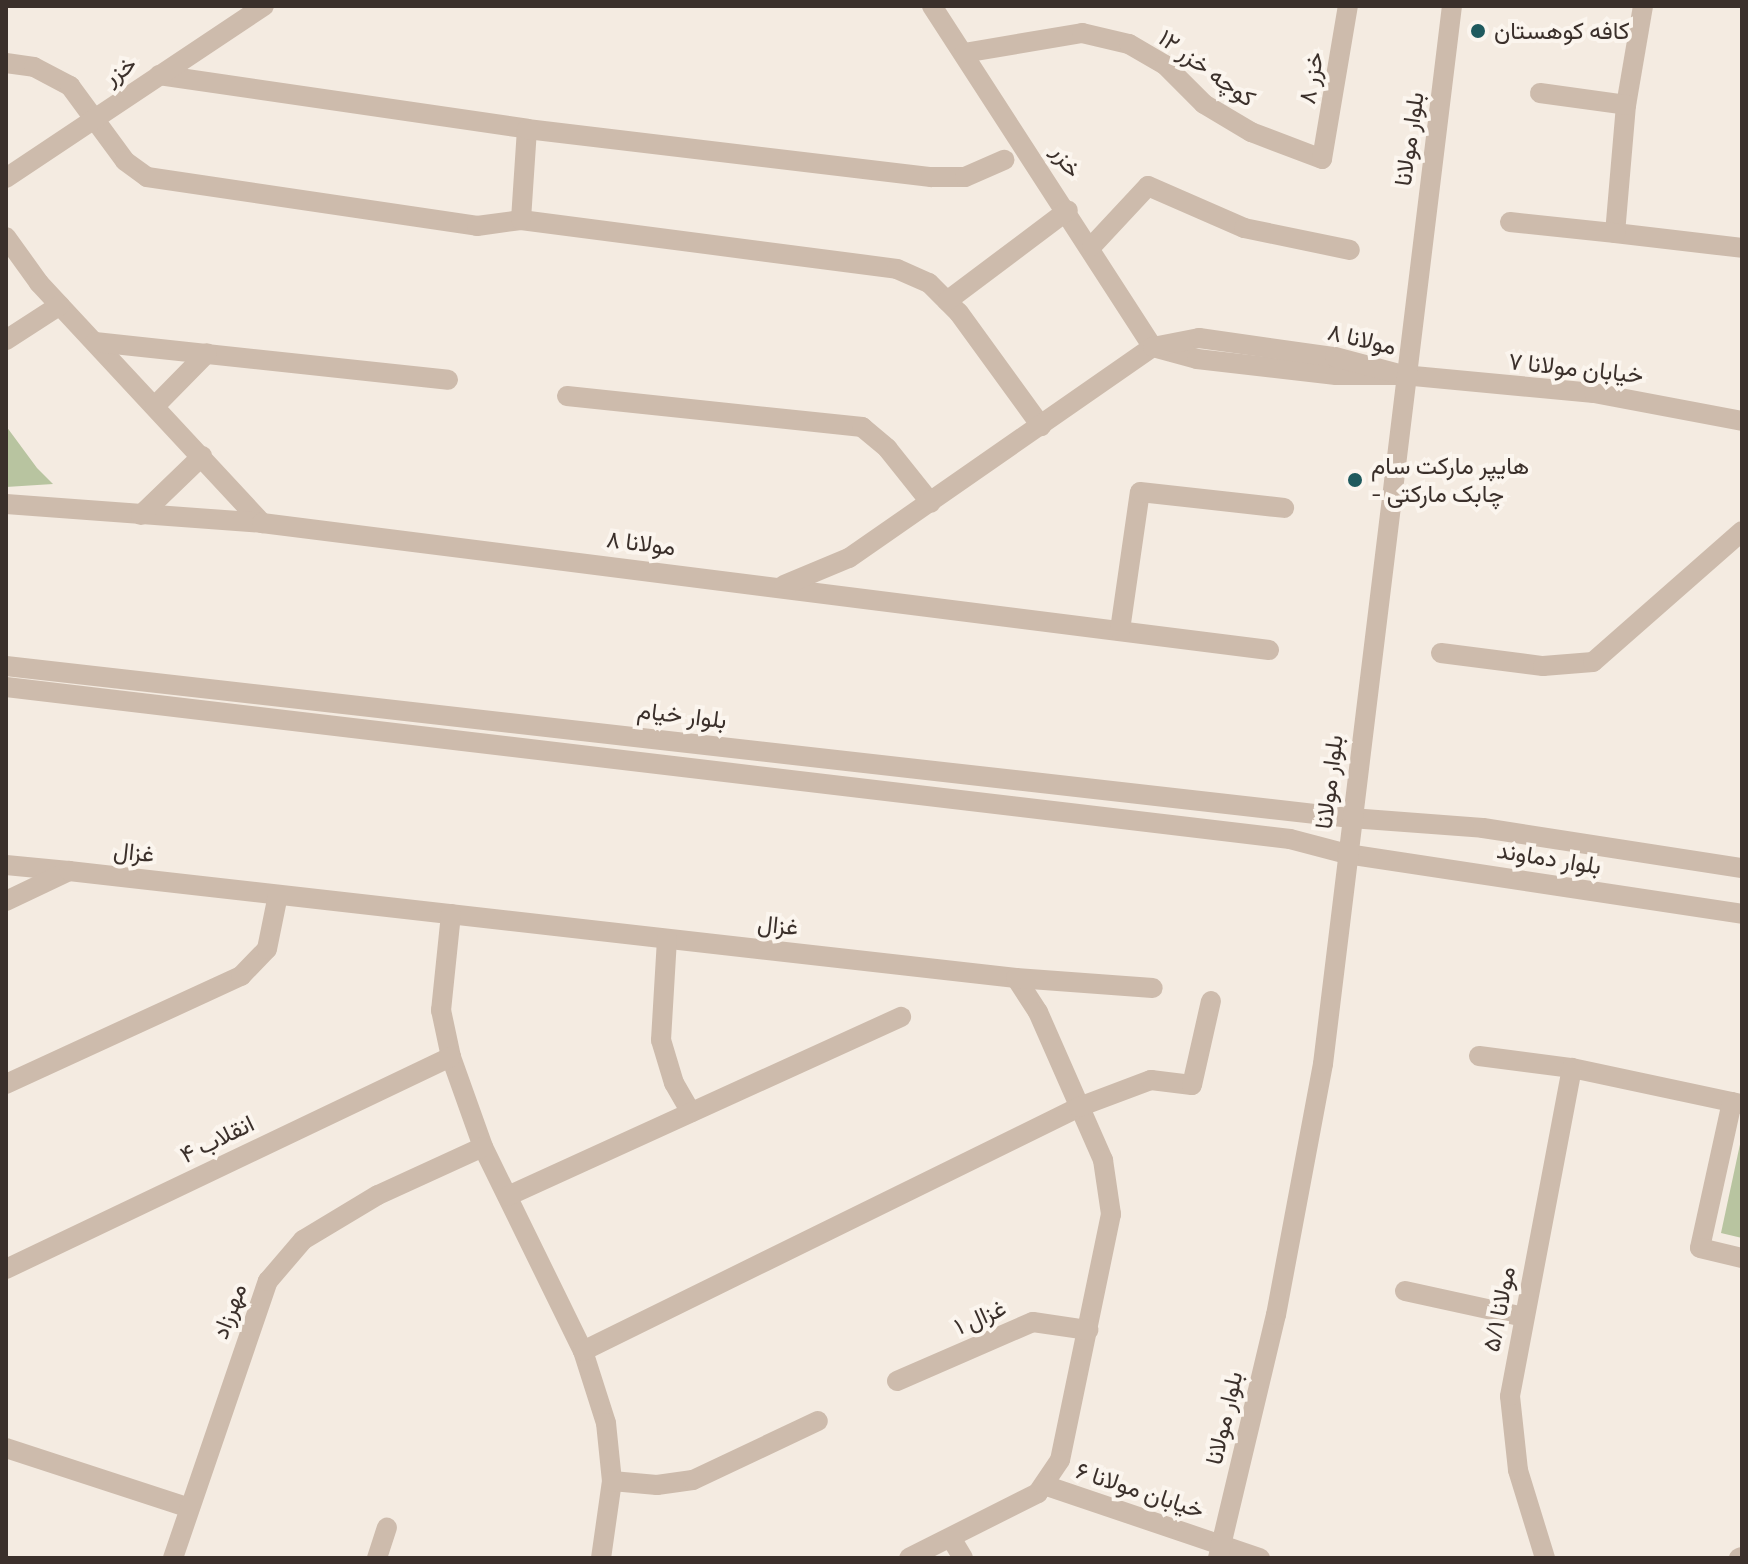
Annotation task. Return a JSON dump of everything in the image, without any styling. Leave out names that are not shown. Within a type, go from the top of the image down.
[{"type":"street","name":"خزر","points":[[6,178],[264,6]]},
{"type":"street","name":"خزر","points":[[932,6],[1092,246],[1153,347]]},
{"type":"street","name":"خزر ۸","points":[[1322,159],[1348,6]]},
{"type":"street","name":"بلوار مولانا","points":[[1220,1551],[1276,1315],[1323,1064],[1403,375],[1452,6]]},
{"type":"street","points":[[1615,233],[1626,105],[1643,6]]},
{"type":"street","name":"کوچه خزر ۱۲","points":[[964,53],[1082,33],[1129,44],[1165,65],[1204,104],[1251,132],[1322,159]]},
{"type":"street","points":[[6,63],[34,67],[70,86],[125,161],[147,177],[477,226],[521,220],[897,269],[929,283],[947,301],[1041,426]]},
{"type":"street","points":[[159,75],[527,129],[942,178],[965,177],[1004,160]]},
{"type":"street","points":[[1540,93],[1626,105]]},
{"type":"street","points":[[521,220],[527,129]]},
{"type":"street","points":[[1092,246],[1148,186],[1244,228],[1350,250]]},
{"type":"street","points":[[947,301],[1068,210]]},
{"type":"street","points":[[1510,222],[1742,248]]},
{"type":"street","points":[[6,237],[60,305],[262,523]]},
{"type":"street","points":[[6,340],[60,305]]},
{"type":"street","points":[[95,342],[448,380]]},
{"type":"street","points":[[782,586],[849,558],[1153,347]]},
{"type":"street","name":"مولانا ۸","points":[[1153,347],[1197,359],[1305,372],[1403,375]]},
{"type":"street","points":[[155,406],[207,353]]},
{"type":"street","name":"خیابان مولانا ۷","points":[[1403,375],[1594,393],[1742,421]]},
{"type":"street","points":[[567,396],[862,427],[887,448],[931,503]]},
{"type":"street","points":[[141,515],[202,456]]},
{"type":"street","points":[[1120,630],[1140,492],[1284,508]]},
{"type":"street","name":"مولانا ۸","points":[[6,504],[262,523],[782,586],[1269,650]]},
{"type":"street","points":[[1441,653],[1543,666],[1593,662],[1742,531]]},
{"type":"street","name":"بلوار خیام","points":[[6,666],[1351,818]]},
{"type":"street","points":[[6,687],[1274,837],[1347,854]]},
{"type":"street","name":"بلوار دماوند","points":[[1351,818],[1483,828],[1742,868]]},
{"type":"street","name":"بلوار دماوند","points":[[1347,854],[1742,914]]},
{"type":"street","name":"غزال","points":[[6,865],[1016,978],[1153,988]]},
{"type":"street","points":[[6,901],[69,871]]},
{"type":"street","points":[[6,1084],[241,976],[267,949],[278,895]]},
{"type":"street","points":[[451,914],[441,1010],[451,1057],[483,1147],[583,1351],[606,1423],[612,1481],[601,1558]]},
{"type":"street","points":[[667,939],[661,1040],[674,1083],[691,1112]]},
{"type":"street","points":[[909,1558],[1038,1493],[1060,1460],[1111,1214],[1103,1160],[1038,1012],[1016,978]]},
{"type":"street","points":[[583,1351],[1079,1107],[1151,1080],[1192,1085],[1211,1001]]},
{"type":"street","points":[[508,1196],[901,1017]]},
{"type":"street","points":[[1479,1056],[1572,1068],[1737,1103],[1700,1248],[1742,1258]]},
{"type":"street","name":"انقلاب ۴","points":[[6,1269],[451,1057]]},
{"type":"street","name":"مولانا ۵/۱","points":[[1545,1558],[1518,1470],[1510,1396],[1572,1068]]},
{"type":"street","name":"مهرزاد","points":[[173,1558],[187,1507],[268,1281],[303,1240],[378,1195],[483,1147]]},
{"type":"street","points":[[1405,1291],[1524,1317]]},
{"type":"street","name":"غزال ۱","points":[[897,1381],[1033,1322],[1088,1330]]},
{"type":"street","points":[[612,1481],[657,1485],[693,1480],[818,1421]]},
{"type":"street","points":[[6,1448],[187,1507]]},
{"type":"street","name":"خیابان مولانا ۶","points":[[1044,1485],[1220,1551],[1260,1558]]},
{"type":"street","points":[[377,1558],[387,1528]]},
{"type":"street","points":[[951,1538],[963,1558]]},
{"type":"green space","points":[[6,426],[37,468],[53,484],[6,487]]},
{"type":"green space","points":[[1742,1135],[1742,1238],[1721,1233]]},
{"type":"place","name":"کافه کوهستان","points":[[1478,31]]},
{"type":"place","name":"هایپر مارکت سام - چابک مارکتی","points":[[1355,480]]}]
